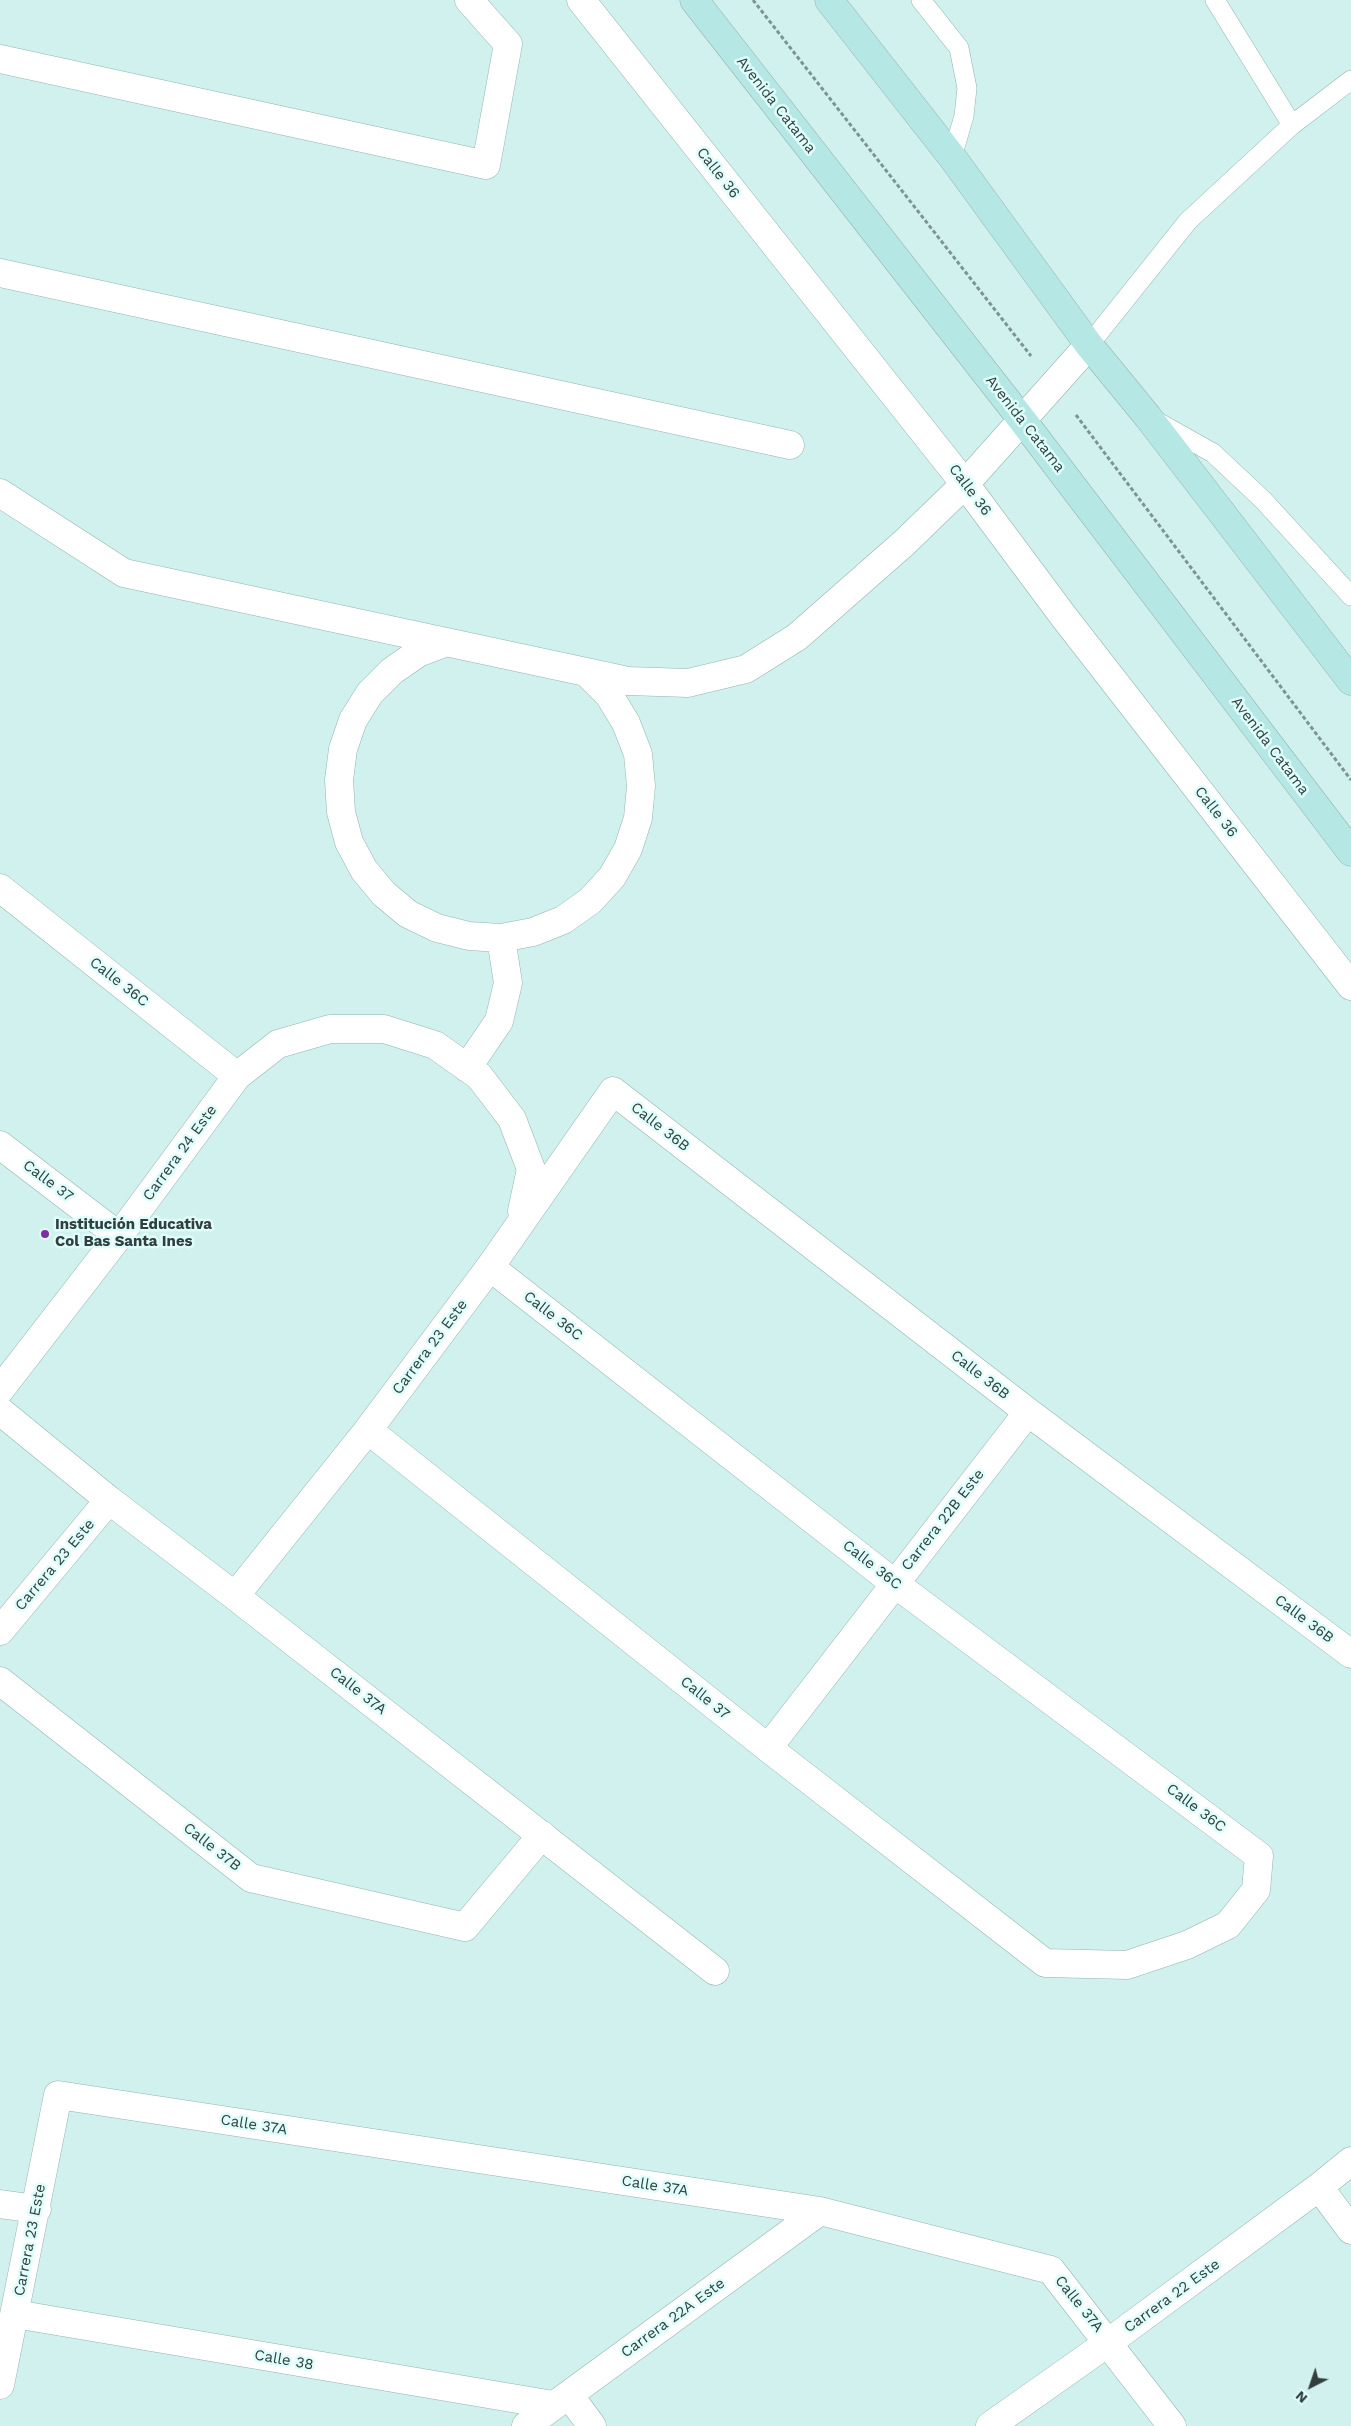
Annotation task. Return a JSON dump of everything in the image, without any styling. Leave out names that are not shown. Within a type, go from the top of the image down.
[{"type":"main road","name":"Avenida Catama","points":[[694,0],[1023,421],[1351,852]]},
{"type":"main road","points":[[829,0],[952,157],[1089,345],[1148,417],[1351,681]]},
{"type":"street","points":[[0,59],[486,165],[508,44],[469,0]]},
{"type":"street","name":"Calle 36","points":[[581,0],[966,484],[1064,617],[1351,986]]},
{"type":"street","points":[[0,273],[790,445]]},
{"type":"street","points":[[0,493],[124,573],[628,681],[688,683],[746,669],[797,637],[904,543],[966,484],[1089,345]]},
{"type":"street","points":[[447,642],[418,653],[392,671],[370,693],[358,713],[343,749],[339,780],[341,812],[350,842],[364,870],[390,899],[408,914],[437,928],[469,936],[501,938],[533,932],[563,920],[590,901],[616,870],[628,849],[638,818],[641,786],[638,754],[626,723],[614,702],[586,672]]},
{"type":"street","name":"Calle 36C","points":[[0,888],[237,1076]]},
{"type":"street","points":[[501,938],[508,983],[499,1021],[467,1068],[479,1076],[512,1119],[530,1170],[520,1222]]},
{"type":"street","name":"Carrera 24 Este","points":[[0,1390],[119,1236],[237,1076],[278,1044],[330,1029],[384,1029],[435,1045],[467,1068]]},
{"type":"street","name":"Carrera 23 Este","points":[[236,1596],[368,1430],[490,1267],[613,1091]]},
{"type":"street","name":"Calle 36B","points":[[613,1091],[1028,1412],[1351,1654]]},
{"type":"street","name":"Calle 37","points":[[0,1145],[119,1236]]},
{"type":"street","name":"Calle 36C","points":[[490,1267],[894,1583],[1260,1856],[1256,1890],[1228,1925],[1187,1946],[1127,1965],[1045,1964]]},
{"type":"street","name":"Calle 37A","points":[[0,1411],[109,1500],[236,1596],[715,1971]]},
{"type":"street","name":"Carrera 22B Este","points":[[768,1748],[1028,1412]]},
{"type":"street","name":"Calle 37","points":[[368,1430],[768,1748],[1045,1964]]},
{"type":"street","name":"Carrera 23 Este","points":[[0,1631],[109,1500]]},
{"type":"street","name":"Calle 37B","points":[[0,1682],[251,1878],[465,1927],[542,1835]]},
{"type":"street","name":"Carrera 23 Este","points":[[0,2385],[37,2209],[58,2095]]},
{"type":"street","name":"Calle 37A","points":[[58,2095],[820,2211],[1051,2270],[1109,2342],[1172,2426]]},
{"type":"street","name":"Carrera 22 Este","points":[[990,2426],[1109,2342],[1319,2187],[1351,2161]]},
{"type":"street","points":[[1319,2187],[1351,2230]]},
{"type":"street","points":[[0,2204],[37,2209]]},
{"type":"street","name":"Carrera 22A Este","points":[[526,2426],[820,2211]]},
{"type":"street","name":"Calle 38","points":[[15,2314],[561,2400]]},
{"type":"street","points":[[561,2400],[592,2426]]},
{"type":"lane","points":[[921,0],[959,48],[967,88],[964,116],[952,157]]},
{"type":"lane","points":[[1215,0],[1292,125]]},
{"type":"lane","points":[[1089,345],[1188,221],[1292,125],[1351,80]]},
{"type":"lane","points":[[1148,417],[1213,453],[1263,500],[1351,596]]},
{"type":"place","name":"Institución Educativa Col Bas Santa Ines","points":[[45,1234]]}]
